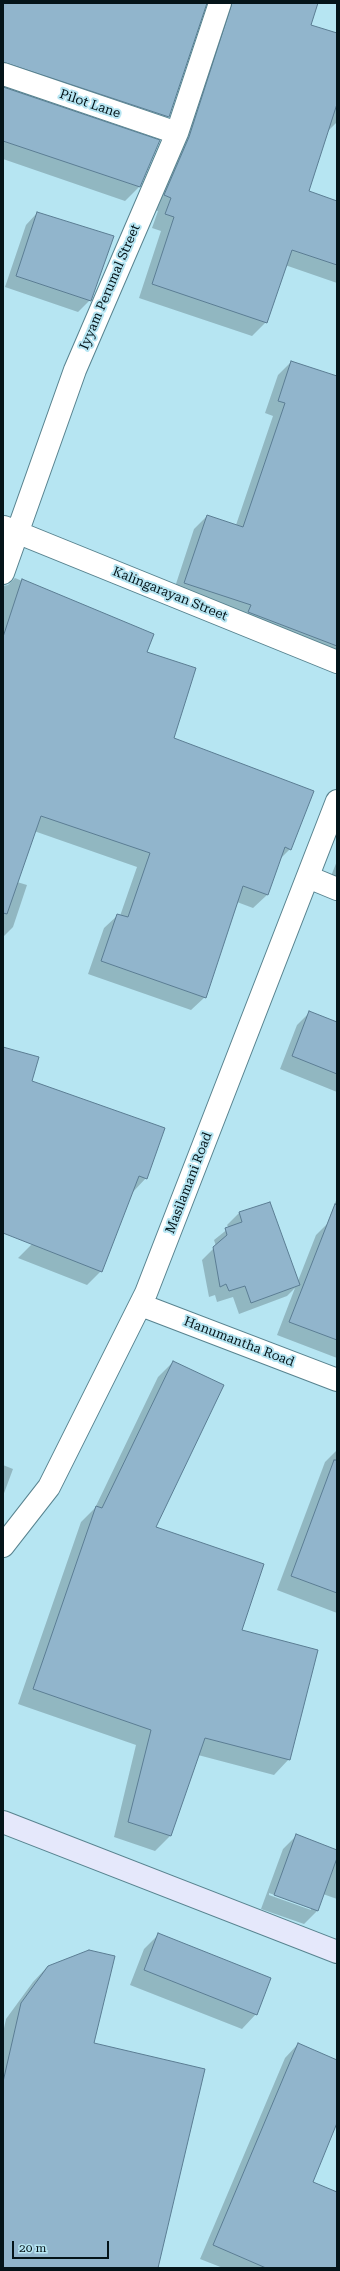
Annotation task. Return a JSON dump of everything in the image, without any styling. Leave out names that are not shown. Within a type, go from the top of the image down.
[{"type":"main road","points":[[3,1822],[337,1952]]},
{"type":"street","name":"Iyyam Perumal Street","points":[[3,573],[10,529],[75,370],[177,133],[220,3]]},
{"type":"street","name":"Pilot Lane","points":[[3,74],[177,133]]},
{"type":"street","name":"Kalingarayan Street","points":[[10,529],[337,662]]},
{"type":"street","name":"Masilamani Road","points":[[3,1546],[49,1487],[141,1305],[337,801]]},
{"type":"street","points":[[308,877],[337,889]]},
{"type":"street","name":"Hanumantha Road","points":[[141,1305],[337,1380]]},
{"type":"building","points":[[3,3],[207,3],[169,117],[3,62]]},
{"type":"building","points":[[232,3],[318,3],[311,25],[337,33],[337,104],[309,191],[337,201],[337,265],[292,250],[267,323],[152,284],[174,217],[165,214],[171,198],[164,195],[189,137]]},
{"type":"building","points":[[3,87],[160,140],[140,187],[3,141]]},
{"type":"building","points":[[37,212],[114,236],[91,301],[16,276]]},
{"type":"building","points":[[291,361],[337,376],[337,646],[248,612],[251,605],[184,583],[207,515],[243,527],[285,403],[278,401]]},
{"type":"building","points":[[22,579],[154,634],[147,652],[196,668],[174,738],[314,791],[291,850],[285,847],[268,895],[243,886],[206,998],[101,961],[117,914],[128,917],[150,853],[41,816],[7,914],[3,913],[3,637]]},
{"type":"building","points":[[309,1011],[337,1022],[337,1074],[292,1056]]},
{"type":"building","points":[[3,1047],[39,1057],[32,1081],[165,1128],[147,1179],[139,1176],[102,1272],[3,1233]]},
{"type":"building","points":[[270,1202],[300,1285],[251,1303],[245,1286],[229,1291],[226,1284],[220,1287],[213,1247],[227,1235],[225,1228],[242,1222],[239,1212]]},
{"type":"building","points":[[335,1204],[337,1205],[337,1340],[289,1322]]},
{"type":"building","points":[[173,1361],[224,1385],[156,1527],[264,1564],[242,1630],[318,1650],[290,1760],[205,1738],[171,1836],[128,1822],[151,1730],[33,1689],[96,1506],[102,1508]]},
{"type":"building","points":[[334,1460],[337,1460],[337,1593],[291,1576]]},
{"type":"building","points":[[296,1834],[337,1850],[337,1858],[318,1911],[274,1895]]},
{"type":"building","points":[[158,1933],[271,1978],[257,2015],[144,1970]]},
{"type":"building","points":[[89,1950],[115,1956],[94,2043],[205,2069],[158,2268],[3,2268],[3,2082],[21,2003],[48,1966]]},
{"type":"building","points":[[298,2043],[337,2060],[337,2123],[313,2182],[337,2192],[337,2268],[266,2268],[213,2245]]}]
